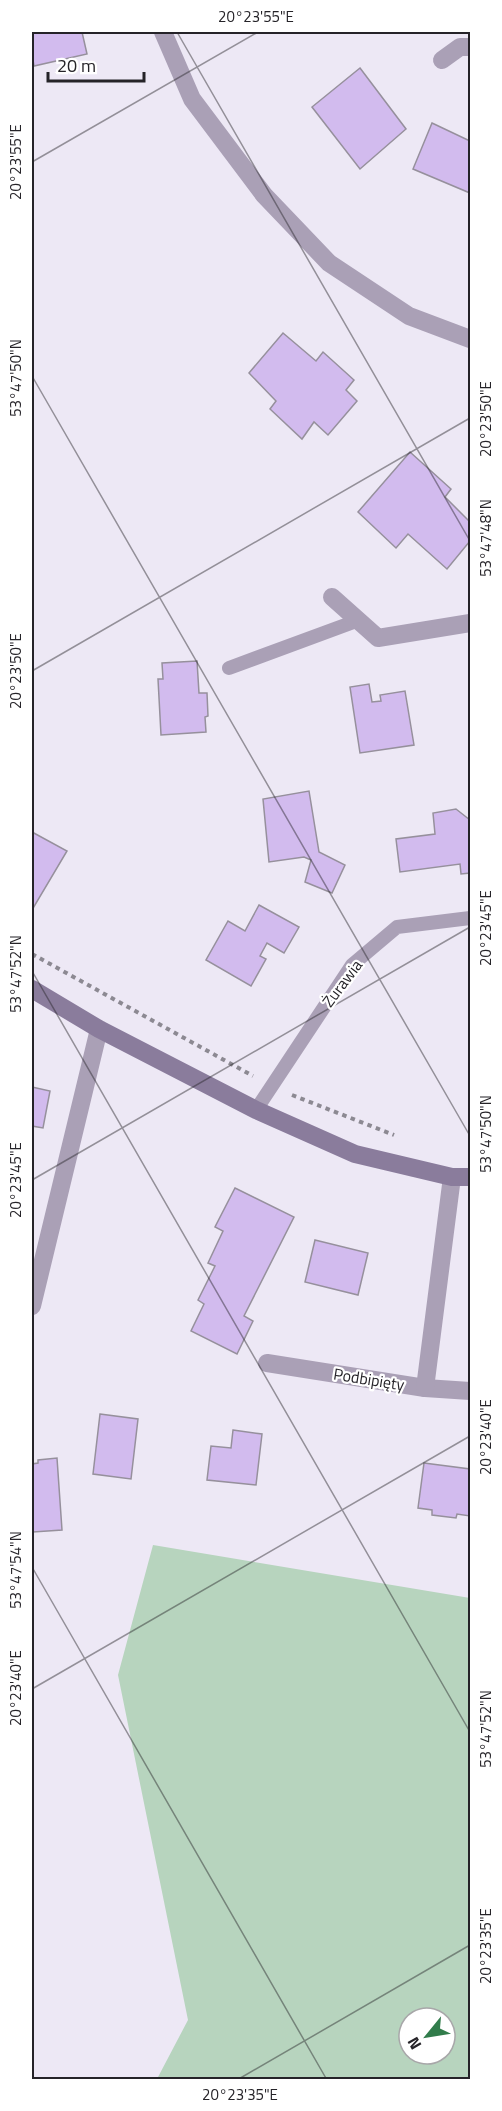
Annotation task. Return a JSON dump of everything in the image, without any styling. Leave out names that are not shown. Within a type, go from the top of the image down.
[{"type":"street","points":[[163,32],[192,99],[264,195],[329,263],[409,316],[471,339]]},
{"type":"street","points":[[442,60],[460,47],[471,47]]},
{"type":"street","points":[[332,597],[378,638],[471,623]]},
{"type":"street","points":[[32,989],[99,1029],[256,1110],[356,1154],[461,1177],[425,1388]]},
{"type":"street","points":[[32,1306],[99,1029]]},
{"type":"street","name":"Podbipięty","points":[[267,1363],[425,1388],[471,1391]]},
{"type":"lane","points":[[229,669],[358,620]]},
{"type":"lane","name":"Żurawia","points":[[256,1110],[352,964],[397,927],[471,918]]},
{"type":"path","points":[[32,954],[271,1086],[398,1136]]},
{"type":"green space","points":[[153,1545],[470,1598],[470,2079],[157,2079],[188,2020],[118,1675]]},
{"type":"building","points":[[32,32],[82,32],[87,54],[34,66]]},
{"type":"building","points":[[360,68],[406,129],[360,169],[312,107]]},
{"type":"building","points":[[432,123],[470,141],[470,193],[413,169]]},
{"type":"building","points":[[283,333],[316,361],[323,352],[354,380],[346,390],[357,401],[328,435],[314,422],[302,439],[270,409],[276,401],[249,373]]},
{"type":"building","points":[[410,452],[451,489],[445,497],[470,522],[470,541],[447,569],[408,534],[396,548],[358,512]]},
{"type":"building","points":[[197,661],[199,693],[207,693],[206,732],[161,735],[158,679],[163,679],[162,663]]},
{"type":"building","points":[[369,684],[372,702],[381,701],[380,695],[405,691],[414,745],[360,753],[350,687]]},
{"type":"building","points":[[309,791],[319,852],[345,865],[332,893],[305,882],[311,860],[304,857],[269,862],[263,799]]},
{"type":"building","points":[[456,809],[470,820],[470,873],[461,874],[460,864],[400,872],[396,839],[435,834],[433,813]]},
{"type":"building","points":[[32,832],[67,851],[32,910]]},
{"type":"building","points":[[259,905],[299,927],[284,953],[267,943],[260,956],[266,959],[251,986],[206,960],[228,921],[245,931]]},
{"type":"building","points":[[32,1087],[50,1091],[43,1128],[32,1126]]},
{"type":"building","points":[[235,1188],[294,1217],[244,1316],[253,1321],[237,1354],[191,1331],[204,1304],[198,1300],[215,1266],[208,1263],[223,1231],[215,1227]]},
{"type":"building","points":[[315,1240],[368,1253],[358,1295],[305,1282]]},
{"type":"building","points":[[100,1414],[138,1419],[131,1479],[93,1474]]},
{"type":"building","points":[[233,1430],[262,1434],[256,1485],[207,1480],[211,1446],[231,1448]]},
{"type":"building","points":[[57,1458],[62,1530],[33,1532],[32,1464],[38,1463],[38,1460]]},
{"type":"building","points":[[424,1463],[470,1469],[470,1516],[457,1514],[456,1518],[432,1515],[432,1510],[418,1508]]}]
